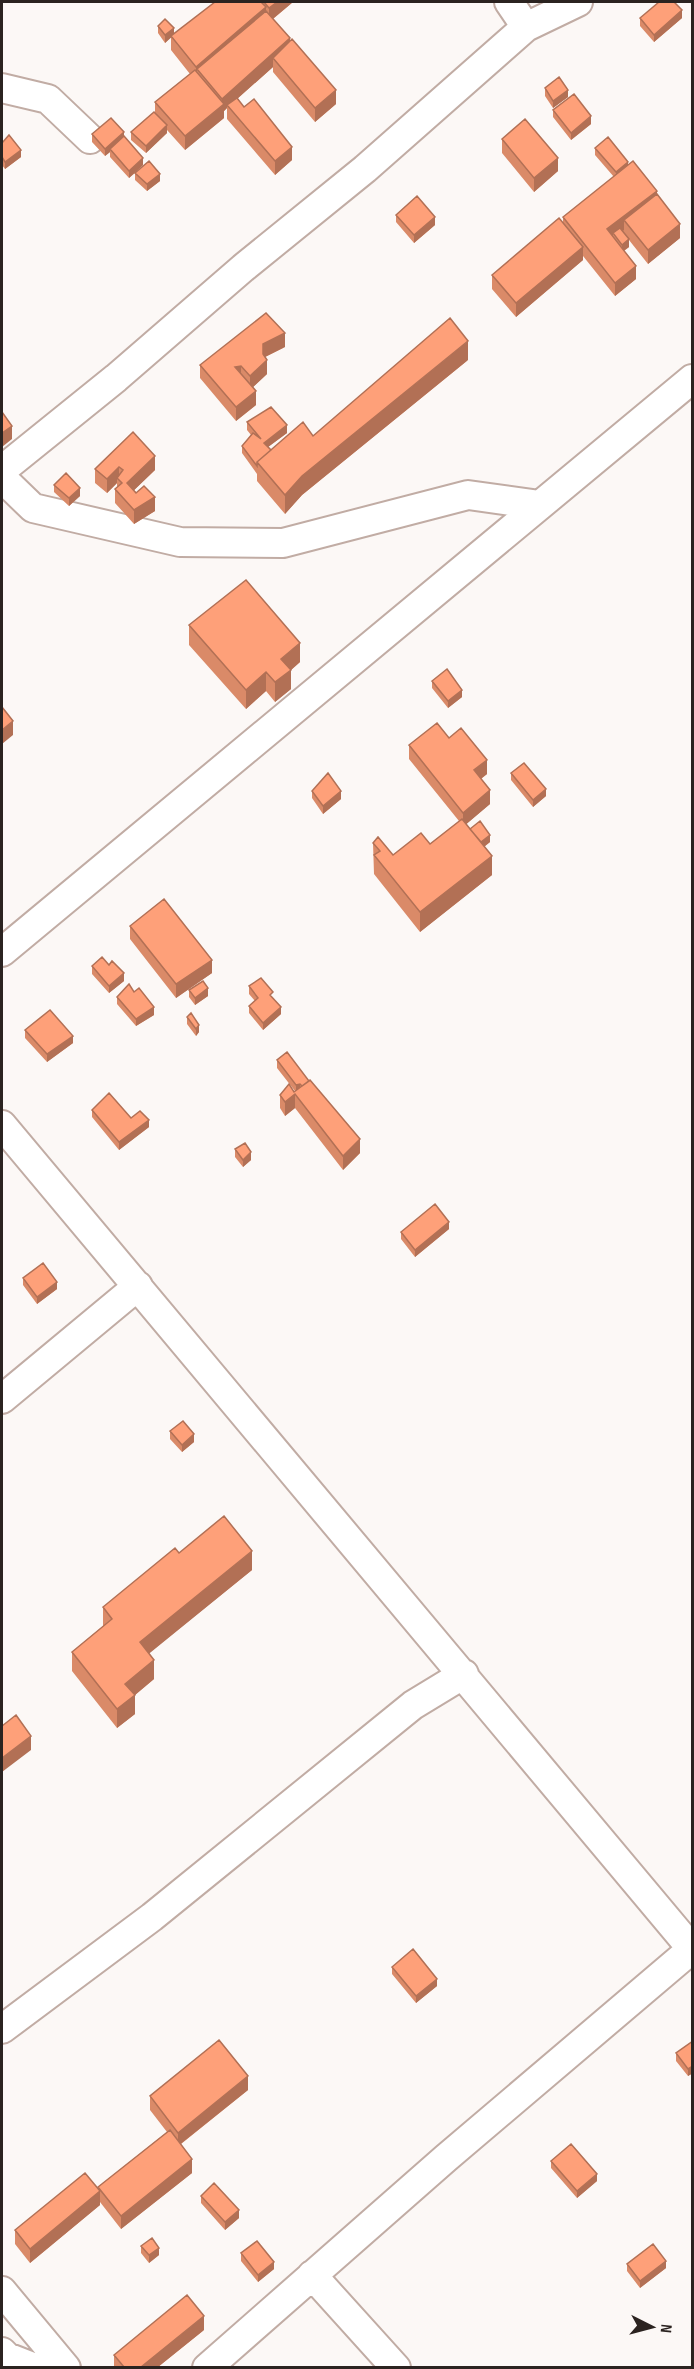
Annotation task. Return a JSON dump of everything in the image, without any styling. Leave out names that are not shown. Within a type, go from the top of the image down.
[{"type":"street","points":[[509,2],[526,27]]},
{"type":"street","points":[[2,470],[116,378],[243,268],[365,169],[526,27],[578,2]]},
{"type":"street","points":[[2,88],[48,99],[90,139]]},
{"type":"street","points":[[2,952],[693,379]]},
{"type":"street","points":[[2,478],[33,508],[180,542],[283,543],[468,495],[540,505]]},
{"type":"street","points":[[2,1125],[692,1949],[446,2158],[207,2367]]},
{"type":"street","points":[[2,1399],[138,1286]]},
{"type":"street","points":[[2,2028],[152,1917],[413,1706],[464,1674]]},
{"type":"street","points":[[312,2276],[396,2367]]},
{"type":"street","points":[[2,2291],[66,2367]]},
{"type":"street","points":[[2,2352],[7,2357],[35,2367]]},
{"type":"building","points":[[215,2],[261,2],[266,7],[196,67],[171,36]]},
{"type":"building","points":[[264,2],[277,2],[269,8]]},
{"type":"building","points":[[659,2],[674,2],[682,10],[654,35],[640,18]]},
{"type":"building","points":[[266,11],[290,38],[222,99],[197,69]]},
{"type":"building","points":[[165,19],[174,28],[165,35],[158,26]]},
{"type":"building","points":[[292,39],[336,90],[315,108],[273,58]]},
{"type":"building","points":[[195,70],[224,104],[185,136],[155,102]]},
{"type":"building","points":[[559,77],[568,90],[553,101],[545,88]]},
{"type":"building","points":[[574,94],[591,116],[571,133],[553,110]]},
{"type":"building","points":[[237,98],[244,107],[254,99],[292,147],[275,161],[227,105]]},
{"type":"building","points":[[154,112],[167,125],[146,146],[131,132]]},
{"type":"building","points":[[111,118],[124,132],[105,149],[92,134]]},
{"type":"building","points":[[525,119],[558,158],[534,178],[502,139]]},
{"type":"building","points":[[9,135],[21,150],[5,162],[2,157],[2,143]]},
{"type":"building","points":[[124,136],[143,158],[129,171],[110,149]]},
{"type":"building","points":[[608,137],[628,162],[616,172],[595,148]]},
{"type":"building","points":[[149,161],[160,174],[147,184],[135,173]]},
{"type":"building","points":[[633,161],[657,191],[607,229],[636,266],[615,283],[563,217]]},
{"type":"building","points":[[657,194],[680,224],[648,250],[624,220]]},
{"type":"building","points":[[417,196],[435,217],[414,235],[396,215]]},
{"type":"building","points":[[559,218],[583,247],[516,303],[492,275]]},
{"type":"building","points":[[620,228],[629,239],[622,245],[613,233]]},
{"type":"building","points":[[266,313],[285,333],[263,344],[263,354],[267,360],[250,376],[241,366],[235,367],[256,391],[236,407],[200,365]]},
{"type":"building","points":[[450,318],[468,341],[302,476],[285,495],[257,462],[303,422],[313,436]]},
{"type":"building","points":[[271,407],[287,425],[264,443],[271,450],[257,462],[257,466],[242,446],[253,433],[261,439],[247,422]]},
{"type":"building","points":[[2,412],[12,426],[2,433]]},
{"type":"building","points":[[133,432],[155,456],[127,483],[136,493],[144,486],[155,497],[134,510],[115,489],[122,483],[117,478],[123,470],[119,467],[107,479],[95,469]]},
{"type":"building","points":[[66,473],[80,488],[69,498],[54,485]]},
{"type":"building","points":[[246,580],[300,643],[281,659],[291,670],[275,682],[266,672],[246,690],[189,625]]},
{"type":"building","points":[[447,669],[462,690],[448,701],[432,681]]},
{"type":"building","points":[[2,707],[13,721],[2,730]]},
{"type":"building","points":[[437,723],[449,738],[461,728],[487,760],[474,770],[490,790],[463,813],[409,745]]},
{"type":"building","points":[[524,763],[546,789],[533,800],[511,773]]},
{"type":"building","points":[[328,773],[341,791],[323,806],[312,791]]},
{"type":"building","points":[[462,819],[492,856],[420,912],[374,855],[380,851],[373,843],[378,837],[393,855],[421,833],[430,844]]},
{"type":"building","points":[[480,821],[490,835],[481,842],[470,829]]},
{"type":"building","points":[[164,899],[212,960],[176,984],[130,926]]},
{"type":"building","points":[[102,957],[109,965],[112,961],[124,973],[109,986],[92,966]]},
{"type":"building","points":[[261,978],[273,992],[270,995],[281,1007],[263,1023],[249,1006],[258,998],[249,986]]},
{"type":"building","points":[[203,981],[208,988],[195,998],[189,990]]},
{"type":"building","points":[[129,984],[134,992],[139,988],[154,1007],[136,1019],[117,997]]},
{"type":"building","points":[[50,1010],[73,1036],[47,1054],[25,1030]]},
{"type":"building","points":[[191,1013],[199,1025],[196,1029],[187,1017]]},
{"type":"building","points":[[287,1052],[309,1081],[302,1086],[296,1085],[277,1060]]},
{"type":"building","points":[[310,1080],[360,1139],[343,1156],[295,1094],[285,1102],[280,1095],[289,1084],[294,1092]]},
{"type":"building","points":[[109,1093],[131,1118],[140,1111],[149,1120],[119,1142],[92,1110]]},
{"type":"building","points":[[245,1143],[251,1152],[243,1160],[235,1149]]},
{"type":"building","points":[[435,1204],[449,1222],[415,1250],[401,1232]]},
{"type":"building","points":[[43,1263],[57,1282],[37,1297],[23,1278]]},
{"type":"building","points":[[183,1421],[194,1434],[182,1445],[170,1431]]},
{"type":"building","points":[[224,1516],[252,1551],[140,1642],[154,1660],[125,1684],[135,1695],[117,1709],[72,1652],[112,1619],[103,1607],[175,1548],[179,1553]]},
{"type":"building","points":[[16,1715],[31,1736],[2,1758],[2,1726]]},
{"type":"building","points":[[413,1949],[437,1979],[416,1996],[392,1967]]},
{"type":"building","points":[[219,2040],[248,2076],[178,2133],[150,2096]]},
{"type":"building","points":[[693,2041],[693,2066],[688,2069],[676,2053]]},
{"type":"building","points":[[170,2130],[192,2159],[121,2216],[98,2187]]},
{"type":"building","points":[[571,2144],[597,2174],[577,2191],[551,2161]]},
{"type":"building","points":[[85,2173],[100,2191],[30,2249],[15,2230]]},
{"type":"building","points":[[214,2183],[239,2210],[225,2222],[201,2196]]},
{"type":"building","points":[[152,2238],[159,2248],[149,2255],[141,2246]]},
{"type":"building","points":[[257,2241],[274,2262],[258,2275],[241,2253]]},
{"type":"building","points":[[653,2244],[666,2261],[640,2281],[627,2264]]},
{"type":"building","points":[[187,2295],[204,2316],[141,2367],[124,2367],[114,2355]]}]
